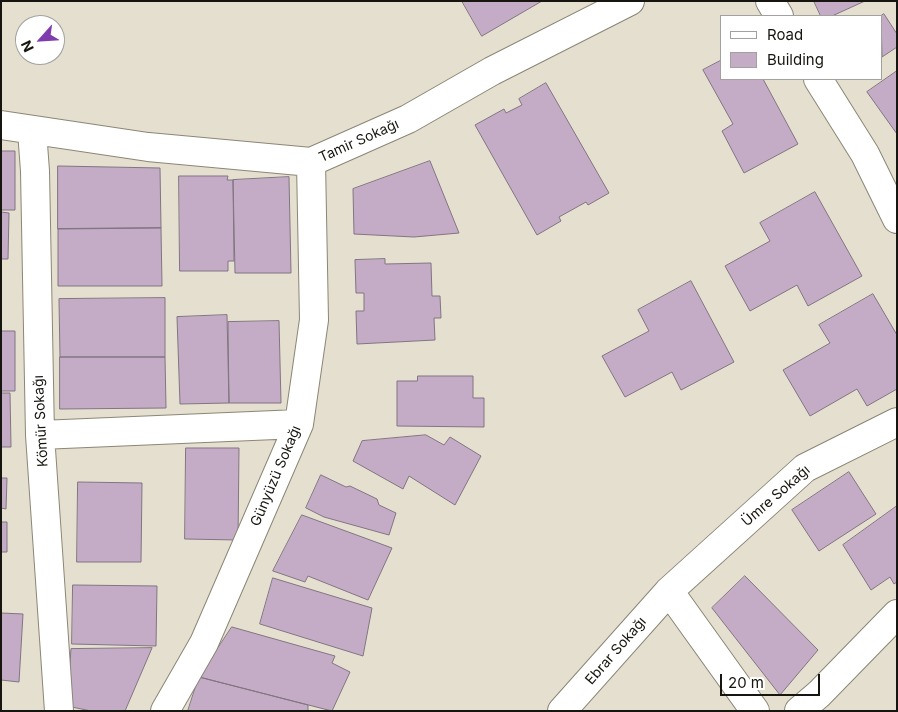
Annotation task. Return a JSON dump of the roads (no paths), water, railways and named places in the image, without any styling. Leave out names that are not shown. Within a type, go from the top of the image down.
[{"type":"street","name":"Tamir Sokağı","points":[[1,125],[148,147],[311,162],[408,119],[492,71],[630,1]]},
{"type":"street","points":[[770,1],[778,15]]},
{"type":"street","points":[[819,80],[865,154],[897,219]]},
{"type":"street","name":"Kömür Sokağı","points":[[32,131],[35,171],[40,435],[59,711]]},
{"type":"street","points":[[865,154],[897,185]]},
{"type":"street","name":"Günyüzü Sokağı","points":[[165,711],[204,643],[299,424],[314,320],[311,162]]},
{"type":"street","name":"Ümre Sokağı","points":[[669,591],[805,468],[897,422]]},
{"type":"street","points":[[40,435],[299,424]]},
{"type":"street","points":[[669,591],[724,664],[755,711]]},
{"type":"street","name":"Ebrar Sokağı","points":[[562,711],[669,591]]},
{"type":"street","points":[[799,711],[820,694],[897,614]]}]
